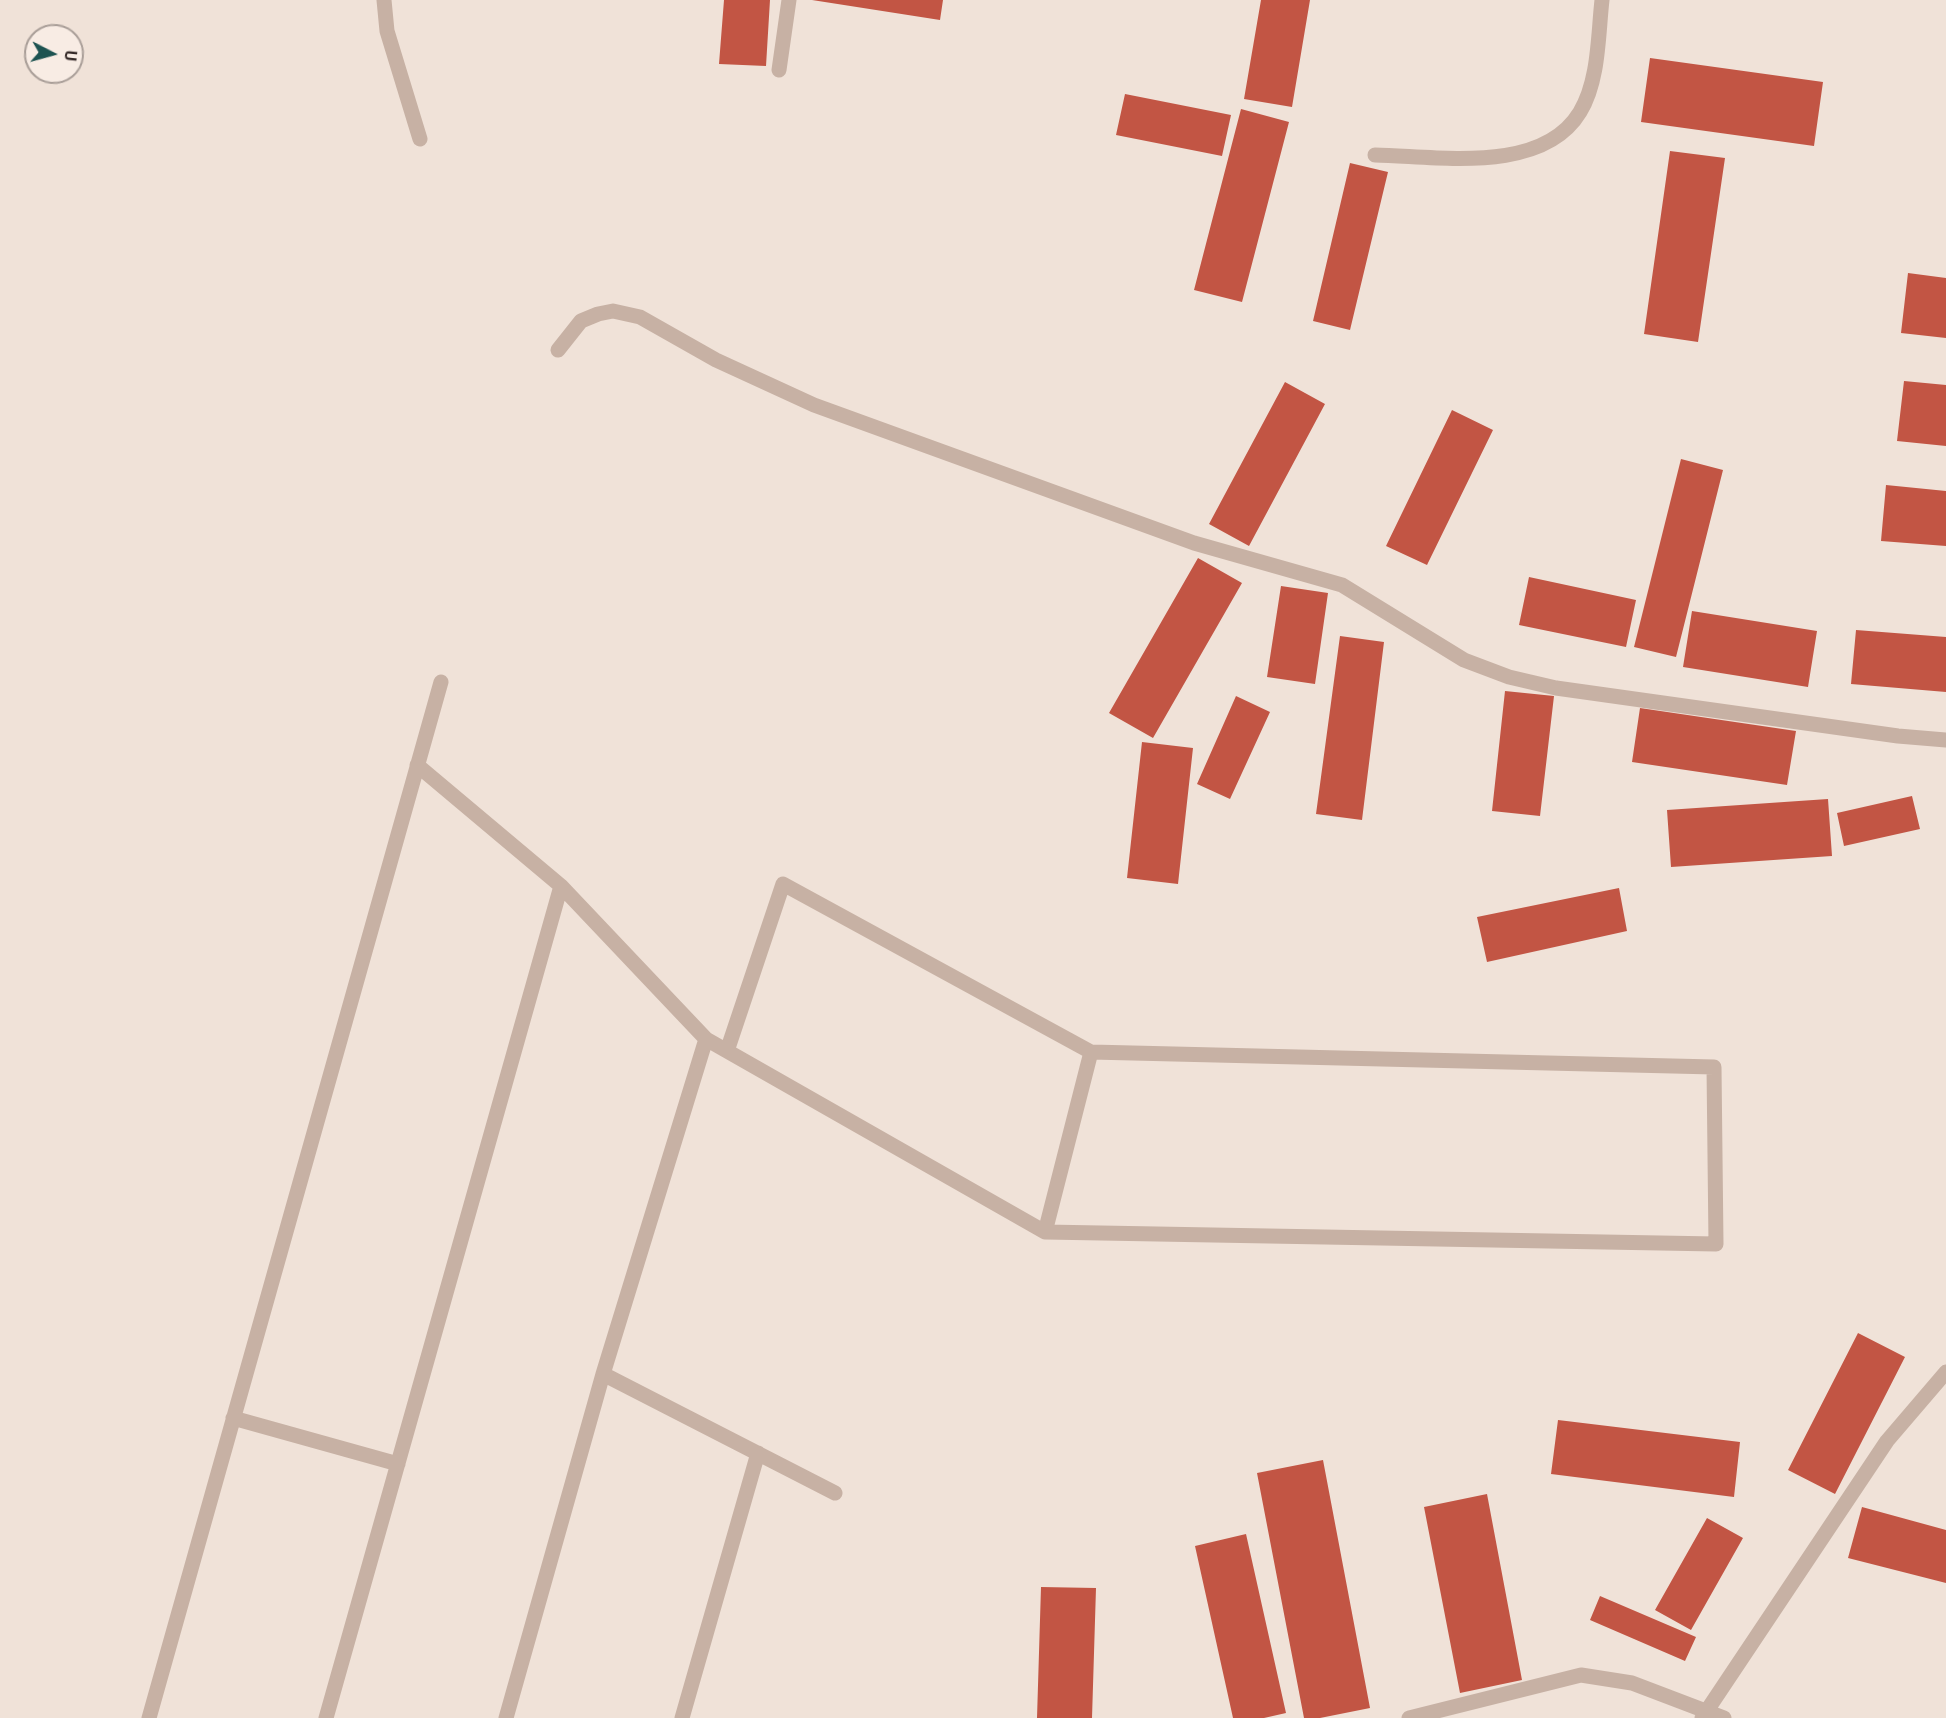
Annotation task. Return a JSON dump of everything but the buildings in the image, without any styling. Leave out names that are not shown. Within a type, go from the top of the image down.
[{"type":"street","points":[[384,0],[387,31],[420,139]]},
{"type":"street","points":[[779,70],[789,0]]},
{"type":"street","points":[[1376,155],[1498,158],[1541,147],[1562,132],[1580,112],[1591,84],[1602,0]]},
{"type":"street","points":[[558,350],[581,321],[613,311],[640,316],[716,360],[814,405],[1194,543],[1342,585],[1464,660],[1509,677],[1580,691],[1898,736],[1946,740]]},
{"type":"street","points":[[149,1718],[441,682]]},
{"type":"street","points":[[417,765],[561,886],[706,1039],[727,1051],[1045,1232],[1716,1244],[1714,1067],[1091,1052],[783,884],[727,1051]]},
{"type":"street","points":[[326,1718],[561,886]]},
{"type":"street","points":[[506,1718],[603,1374],[706,1039]]},
{"type":"street","points":[[1045,1232],[1091,1052]]},
{"type":"street","points":[[1704,1715],[1887,1441],[1946,1371]]},
{"type":"street","points":[[603,1374],[836,1493]]},
{"type":"street","points":[[233,1418],[398,1464]]},
{"type":"street","points":[[682,1718],[758,1453]]},
{"type":"street","points":[[1409,1718],[1581,1675],[1632,1683],[1704,1715],[1724,1718]]}]
